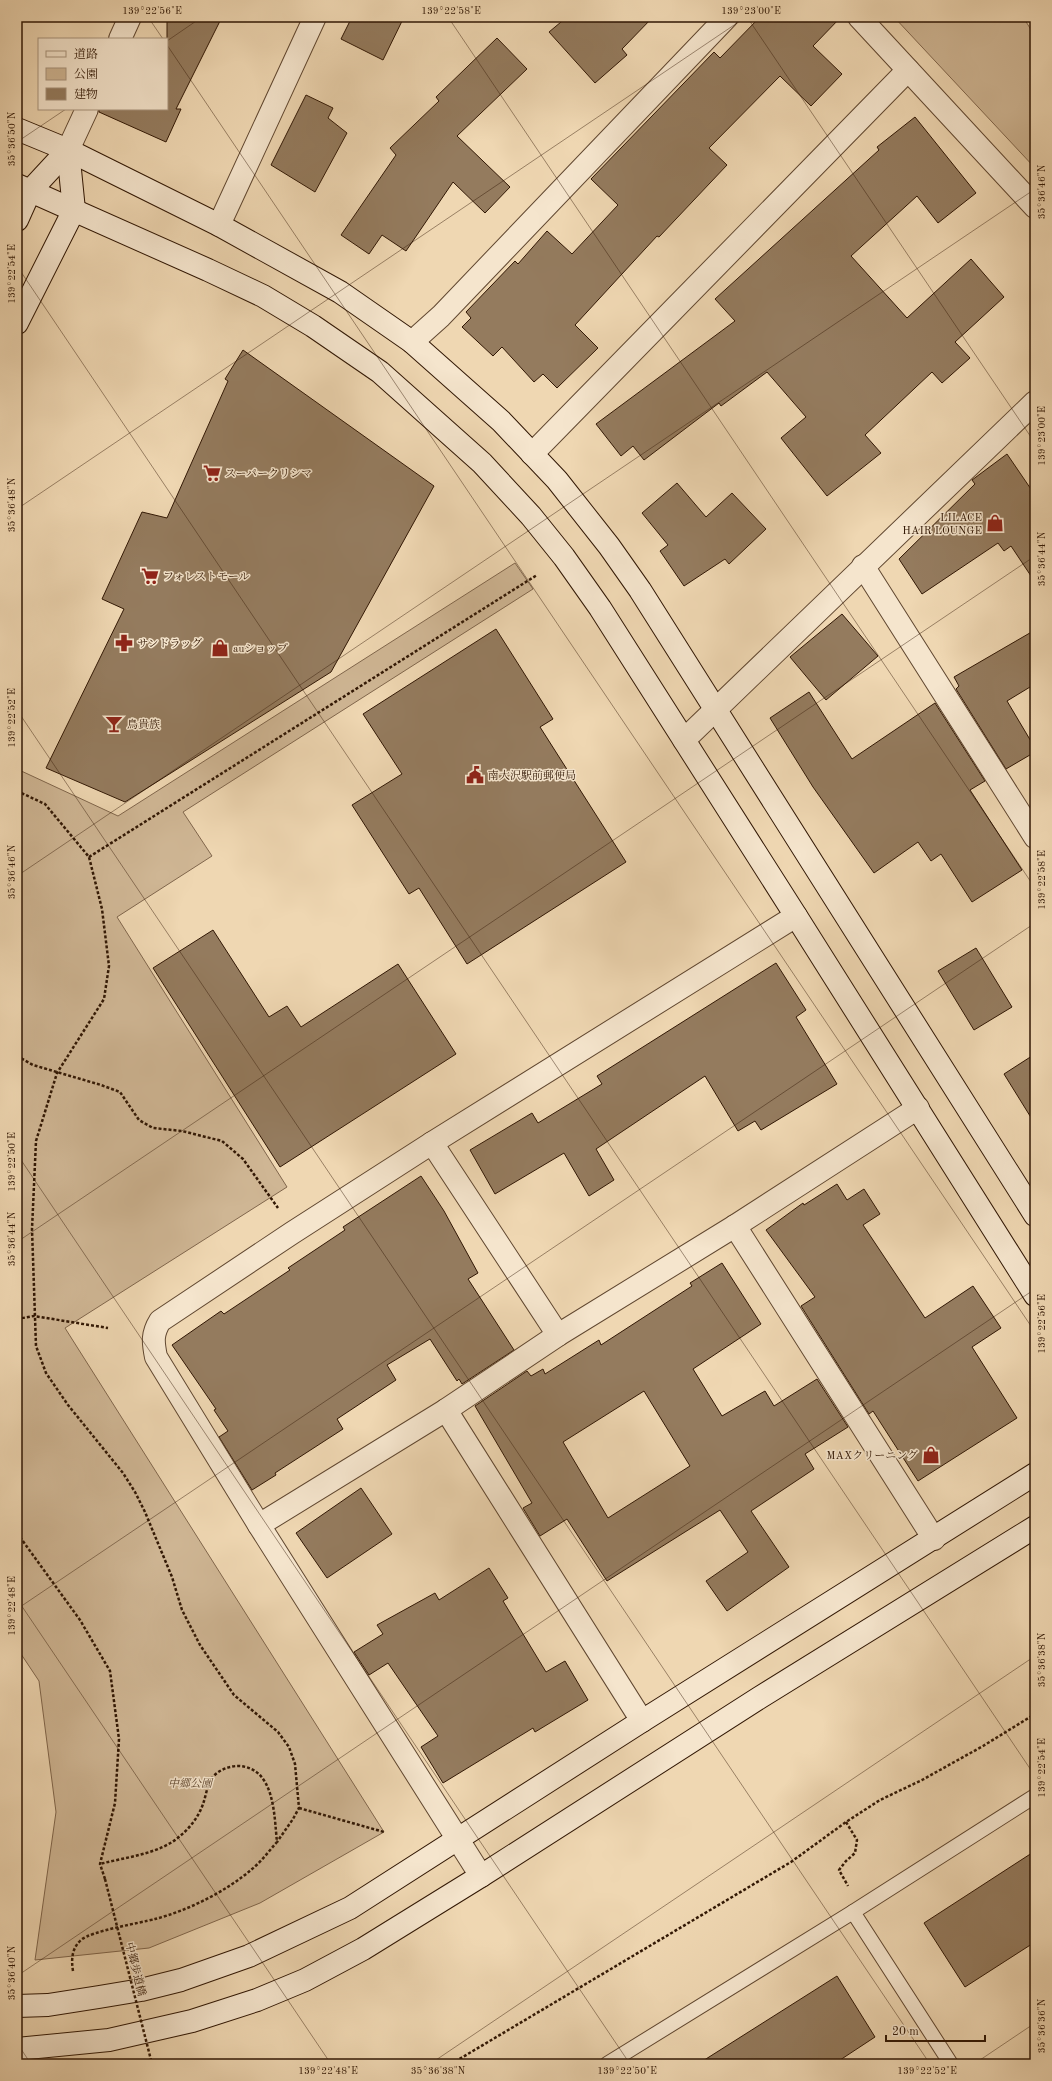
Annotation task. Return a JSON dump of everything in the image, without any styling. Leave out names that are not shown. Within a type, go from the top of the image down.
[{"type":"street","points":[[120,38],[130,17]]},
{"type":"street","points":[[219,225],[315,17]]},
{"type":"street","points":[[412,342],[441,316],[727,17]]},
{"type":"street","points":[[859,17],[1035,207]]},
{"type":"street","points":[[532,454],[908,70]]},
{"type":"street","points":[[17,220],[23,188],[68,150],[87,110]]},
{"type":"street","points":[[17,129],[68,150],[219,225],[340,292],[412,342],[490,410],[558,480],[610,546],[716,710],[1035,1215]]},
{"type":"street","points":[[17,323],[74,210],[68,150]]},
{"type":"street","points":[[23,188],[263,296],[313,326],[386,377],[482,463],[550,539],[600,608],[1035,1295]]},
{"type":"street","points":[[684,740],[1035,402]]},
{"type":"street","points":[[863,566],[1035,837]]},
{"type":"street","points":[[481,1876],[259,1524],[156,1357],[153,1340],[154,1331],[160,1321],[292,1233],[432,1143],[796,916]]},
{"type":"street","points":[[259,1524],[446,1410],[558,1335],[735,1226],[918,1108]]},
{"type":"street","points":[[432,1143],[558,1335]]},
{"type":"street","points":[[735,1226],[934,1539]]},
{"type":"street","points":[[446,1410],[642,1721]]},
{"type":"street","points":[[17,2006],[48,2004],[141,1990],[181,1980],[249,1956],[350,1908],[642,1721],[934,1539],[1035,1474]]},
{"type":"street","points":[[17,2048],[109,2040],[192,2021],[257,2000],[305,1980],[363,1949],[481,1876],[759,1698],[1035,1527]]},
{"type":"lane","points":[[607,2064],[1035,1796]]},
{"type":"lane","points":[[856,1909],[950,2064]]},
{"type":"path","points":[[89,857],[537,575]]},
{"type":"path","points":[[17,791],[45,804],[89,857],[102,909],[109,966],[104,999],[57,1073],[36,1141],[32,1229],[36,1346],[46,1373],[68,1405],[123,1473],[146,1512],[172,1577],[182,1610],[200,1645],[234,1695],[278,1732],[289,1747],[294,1764],[299,1808],[277,1842],[252,1870],[216,1894],[156,1919],[82,1939],[75,1948],[72,1960],[73,1971]]},
{"type":"path","points":[[17,1056],[34,1065],[120,1092],[139,1120],[153,1128],[182,1131],[222,1141],[243,1159],[280,1210]]},
{"type":"path","points":[[17,1319],[34,1316],[108,1328]]},
{"type":"path","points":[[17,1533],[80,1620],[110,1671],[119,1739],[115,1802],[100,1864],[146,1853],[165,1846],[180,1836],[194,1820],[203,1806],[211,1779],[220,1771],[233,1766],[247,1766],[263,1777],[274,1806],[277,1842]]},
{"type":"path","points":[[452,2064],[791,1862],[846,1822],[880,1800],[969,1753],[1035,1714]]},
{"type":"path","points":[[299,1808],[384,1832]]},
{"type":"path","points":[[846,1822],[857,1840],[855,1853],[839,1870],[856,1909]]},
{"type":"path","name":"中郷歩道橋","points":[[100,1864],[152,2064]]},
{"type":"green space","points":[[894,17],[1023,17],[1035,36],[1035,168]]},
{"type":"green space","name":"中郷公園","points":[[515,563],[533,589],[183,812],[212,856],[117,917],[287,1187],[65,1328],[384,1832],[260,1903],[149,1948],[35,1960],[56,1812],[39,1681],[17,1648],[17,769],[118,816]]},
{"type":"building","points":[[167,17],[222,17],[176,109],[181,109],[166,142],[99,112],[99,110],[168,110]]},
{"type":"building","points":[[352,17],[404,17],[383,60],[341,39]]},
{"type":"building","points":[[567,17],[653,17],[622,49],[627,55],[595,83],[549,32]]},
{"type":"building","points":[[760,17],[841,17],[813,46],[842,74],[811,106],[780,76],[709,148],[727,165],[659,237],[657,236],[575,325],[598,348],[557,388],[543,374],[534,382],[502,347],[493,356],[462,327],[471,318],[466,312],[515,261],[518,264],[547,231],[572,254],[618,205],[591,179],[714,52],[720,58]]},
{"type":"building","points":[[497,38],[527,69],[457,136],[510,187],[485,213],[453,182],[406,251],[382,235],[369,254],[341,235],[396,155],[390,148],[439,101],[436,97]]},
{"type":"building","points":[[306,95],[333,108],[328,118],[347,133],[315,192],[271,165]]},
{"type":"building","points":[[915,117],[976,193],[938,223],[917,196],[851,256],[907,318],[971,259],[1004,297],[955,342],[970,358],[942,383],[932,372],[865,435],[881,453],[827,496],[781,438],[806,417],[767,372],[721,406],[719,403],[644,460],[633,446],[621,456],[596,424],[735,321],[715,299],[879,150],[877,147]]},
{"type":"building","points":[[243,350],[434,486],[331,672],[125,802],[46,768],[124,609],[102,599],[142,512],[167,518],[228,381],[225,379]]},
{"type":"building","points":[[1007,454],[1035,495],[1035,582],[1011,546],[1004,551],[998,543],[922,594],[899,559],[975,484],[972,480]]},
{"type":"building","points":[[677,483],[706,517],[732,493],[766,529],[729,564],[725,559],[684,586],[660,551],[668,545],[642,513]]},
{"type":"building","points":[[842,614],[878,656],[826,700],[790,657]]},
{"type":"building","points":[[496,629],[553,719],[540,727],[626,862],[467,964],[419,888],[409,894],[352,805],[402,774],[363,714]]},
{"type":"building","points":[[1035,630],[1035,684],[1007,701],[1035,748],[1035,752],[1006,769],[956,689],[959,686],[954,677]]},
{"type":"building","points":[[809,692],[852,759],[935,703],[985,781],[970,790],[1022,870],[972,902],[941,854],[931,861],[918,842],[874,873],[813,787],[770,718]]},
{"type":"building","points":[[213,930],[269,1017],[287,1006],[301,1027],[398,964],[456,1054],[280,1167],[153,968]]},
{"type":"building","points":[[976,948],[1012,1007],[974,1030],[938,971]]},
{"type":"building","points":[[776,963],[806,1010],[796,1017],[837,1084],[761,1130],[755,1121],[738,1131],[705,1076],[596,1149],[614,1180],[589,1196],[564,1153],[495,1194],[470,1150],[532,1113],[538,1123],[602,1084],[597,1076]]},
{"type":"building","points":[[1035,1054],[1035,1124],[1004,1074]]},
{"type":"building","points":[[421,1176],[444,1211],[478,1273],[468,1279],[514,1350],[462,1384],[459,1379],[457,1381],[430,1339],[387,1365],[396,1380],[337,1419],[343,1429],[275,1473],[276,1475],[252,1490],[219,1437],[228,1431],[214,1410],[216,1409],[172,1345],[221,1311],[224,1314],[290,1270],[288,1268],[345,1230],[343,1227]]},
{"type":"building","points":[[837,1184],[847,1200],[864,1189],[880,1214],[863,1225],[925,1318],[973,1286],[1001,1328],[972,1347],[1017,1418],[918,1481],[873,1411],[869,1414],[801,1306],[815,1297],[766,1230],[803,1203],[804,1205]]},
{"type":"building","points":[[722,1263],[761,1324],[693,1369],[722,1416],[765,1391],[774,1406],[817,1379],[848,1427],[805,1454],[814,1469],[751,1511],[789,1567],[727,1611],[706,1581],[748,1552],[720,1510],[607,1581],[567,1519],[540,1536],[523,1508],[532,1503],[475,1406],[527,1371],[531,1376],[543,1369],[545,1374],[599,1340],[601,1345],[692,1286],[690,1283]],"holes":[[[644,1391],[690,1466],[608,1518],[563,1442]]]},
{"type":"building","points":[[361,1488],[392,1534],[327,1578],[296,1533]]},
{"type":"building","points":[[489,1568],[508,1598],[503,1601],[546,1672],[565,1661],[588,1700],[535,1732],[533,1728],[443,1783],[421,1747],[438,1736],[388,1663],[369,1675],[354,1652],[383,1634],[377,1625],[435,1593],[439,1600]]},
{"type":"building","points":[[1035,1851],[1035,1942],[965,1987],[924,1923]]},
{"type":"building","points":[[837,1976],[875,2037],[834,2064],[698,2064]]},
{"type":"place","name":"スーパークリシマ","points":[[212,473]]},
{"type":"place","name":"LILACE HAIR LOUNGE","points":[[995,523]]},
{"type":"place","name":"フォレストモール","points":[[150,576]]},
{"type":"place","name":"サンドラッグ","points":[[124,643]]},
{"type":"place","name":"auショップ","points":[[220,648]]},
{"type":"place","name":"鳥貴族","points":[[114,724]]},
{"type":"place","name":"南大沢駅前郵便局","points":[[475,775]]},
{"type":"place","name":"MAXクリーニング","points":[[931,1455]]}]
